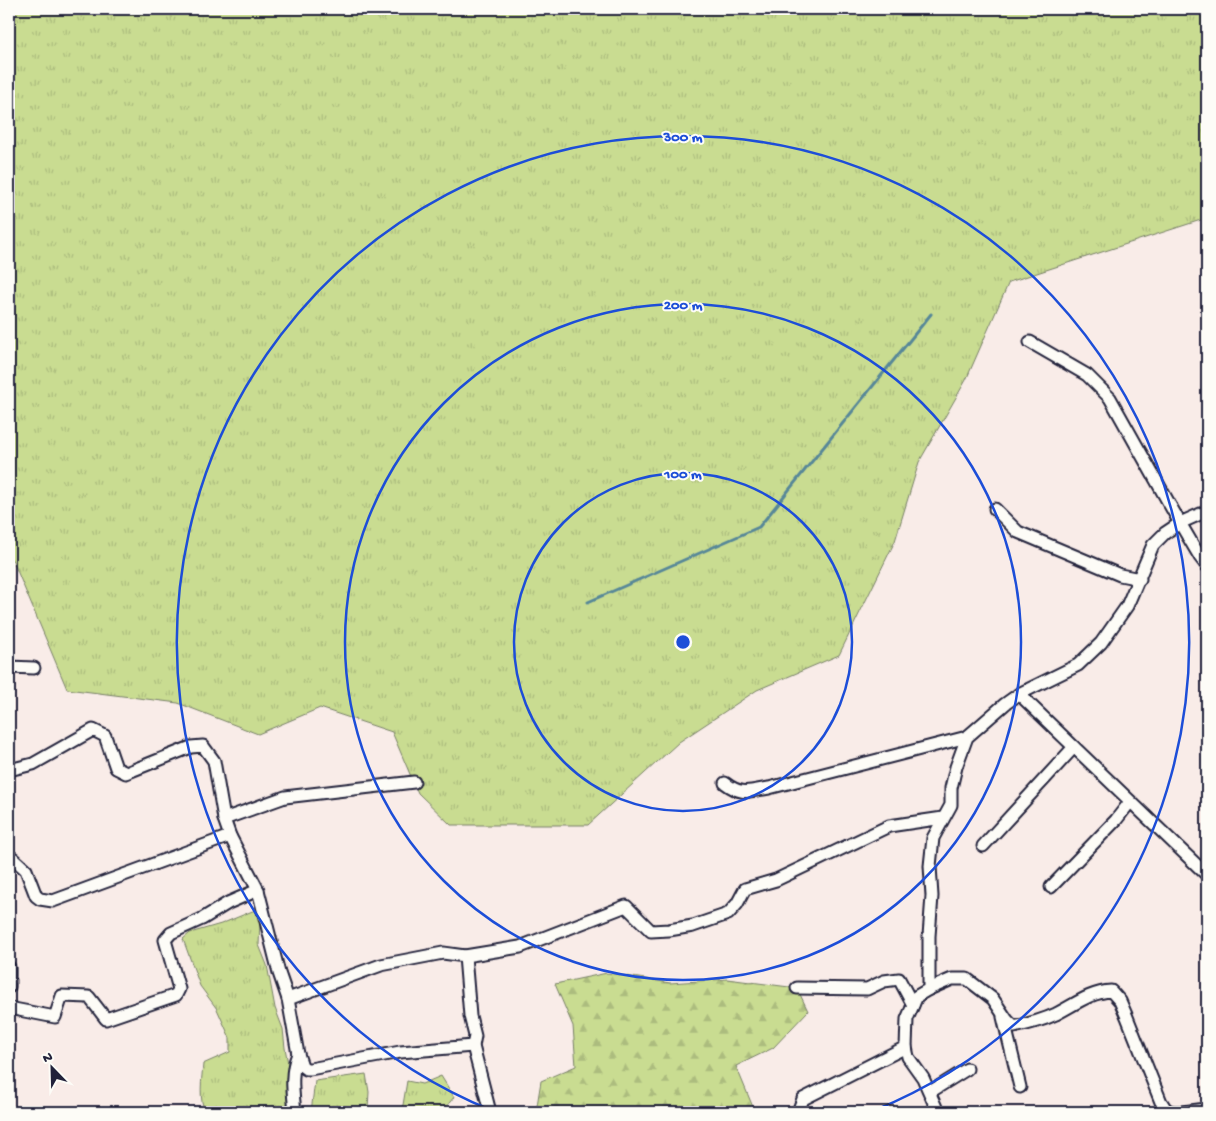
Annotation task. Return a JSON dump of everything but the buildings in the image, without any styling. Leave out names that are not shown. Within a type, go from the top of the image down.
[{"type":"street","points":[[1030,342],[1087,375],[1110,398],[1180,523],[1207,566]]},
{"type":"street","points":[[995,509],[1018,532],[1120,575],[1140,579]]},
{"type":"street","points":[[929,989],[929,936],[932,896],[930,866],[933,838],[950,805],[951,788],[956,767],[967,737],[990,715],[1019,694],[1078,665],[1101,643],[1127,606],[1153,545],[1165,533],[1180,523],[1207,510]]},
{"type":"street","points":[[9,667],[34,668]]},
{"type":"street","points":[[1019,694],[1207,876]]},
{"type":"street","points":[[9,770],[33,764],[93,730],[105,736],[116,768],[126,773],[191,747],[203,746],[214,761],[224,819],[230,836],[258,890],[279,973],[288,999],[302,1066],[310,1069],[400,1052],[473,1046]]},
{"type":"street","points":[[725,783],[735,790],[744,792],[769,788],[967,737]]},
{"type":"street","points":[[983,846],[1074,747]]},
{"type":"street","points":[[224,819],[285,798],[414,782]]},
{"type":"street","points":[[1052,887],[1116,820],[1130,802]]},
{"type":"street","points":[[288,999],[381,965],[443,953],[465,956],[520,947],[626,906],[651,931],[693,926],[728,914],[737,904],[745,889],[776,880],[889,826],[943,818]]},
{"type":"street","points":[[9,858],[13,858],[26,870],[36,896],[40,899],[53,900],[230,836]]},
{"type":"street","points":[[9,1008],[55,1017],[62,996],[90,997],[106,1019],[176,995],[179,989],[166,940],[171,933],[202,920],[228,903],[258,890]]},
{"type":"street","points":[[465,956],[470,1016],[475,1036],[473,1046],[490,1112]]},
{"type":"street","points":[[9,966],[9,987]]},
{"type":"street","points":[[797,988],[867,989],[884,980],[899,979],[913,1005]]},
{"type":"street","points":[[938,1112],[923,1078],[908,1057],[906,1047],[907,1019],[918,996],[952,979],[967,979],[993,999],[1014,1027],[1054,1015],[1101,991],[1111,991],[1117,996],[1128,1017],[1161,1102],[1166,1109],[1188,1112],[1207,1110]]},
{"type":"street","points":[[1000,1008],[1020,1087]]},
{"type":"street","points":[[798,1112],[803,1099],[906,1047]]},
{"type":"street","points":[[295,1112],[292,1077],[293,1064],[298,1054]]},
{"type":"street","points":[[930,1092],[967,1069]]},
{"type":"green space","points":[[15,9],[1207,9],[1207,218],[1009,282],[966,380],[919,462],[895,541],[839,655],[757,690],[679,742],[588,825],[451,825],[418,793],[392,732],[320,708],[258,734],[178,703],[67,689],[13,561],[9,556],[9,14]]},
{"type":"green space","points":[[255,910],[260,922],[259,945],[267,965],[275,1008],[283,1029],[290,1074],[291,1102],[287,1109],[280,1112],[206,1112],[201,1096],[203,1064],[230,1052],[230,1038],[217,1009],[200,986],[183,939],[190,933],[221,924]]},
{"type":"green space","points":[[607,973],[670,983],[727,979],[797,988],[808,1011],[773,1048],[736,1066],[755,1112],[536,1112],[541,1081],[576,1066],[573,1026],[555,984]]},
{"type":"green space","points":[[366,1074],[369,1092],[368,1108],[370,1112],[311,1112],[315,1081]]},
{"type":"green space","points":[[441,1076],[454,1097],[442,1112],[398,1112],[403,1105],[407,1081],[422,1084]]},
{"type":"waterway","points":[[588,602],[759,527],[931,314]]}]
